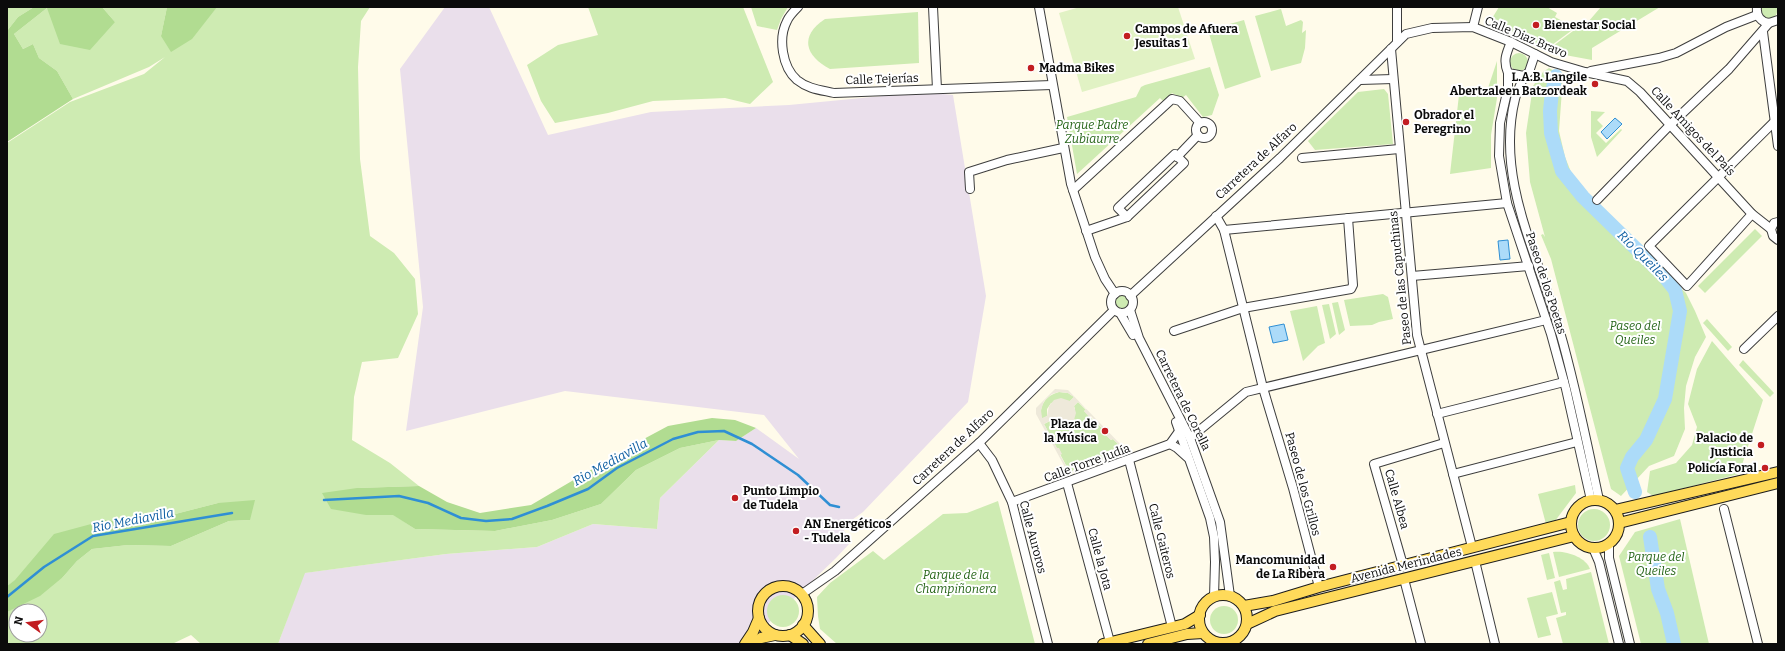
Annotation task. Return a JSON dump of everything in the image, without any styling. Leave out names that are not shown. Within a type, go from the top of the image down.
[{"type":"main road","points":[[1615,510],[1778,472]]},
{"type":"main road","points":[[1619,523],[1778,483]]},
{"type":"main road","points":[[1595,500],[1611,506],[1615,510],[1619,523],[1618,530],[1609,543],[1602,547],[1594,548],[1579,542],[1574,536],[1571,522],[1573,514],[1577,508],[1584,503],[1595,500]]},
{"type":"main road","name":"Avenida Merindades","points":[[1244,606],[1273,601],[1403,565],[1571,522]]},
{"type":"main road","name":"Avenida Merindades","points":[[1247,624],[1275,611],[1574,536]]},
{"type":"main road","points":[[751,644],[761,638],[775,635],[790,635],[798,631],[803,625],[807,617],[808,608],[802,594],[795,589],[786,586],[769,590],[763,596],[758,611],[759,618],[763,625],[775,635]]},
{"type":"main road","points":[[1222,595],[1230,596],[1238,600],[1244,606],[1247,624],[1243,633],[1236,642],[1217,643],[1203,632],[1200,624],[1200,615],[1202,608],[1214,597],[1222,595]]},
{"type":"main road","points":[[1148,644],[1174,636],[1185,624],[1200,615]]},
{"type":"main road","points":[[745,644],[759,618]]},
{"type":"main road","points":[[803,625],[820,644]]},
{"type":"main road","points":[[1106,643],[1203,632]]},
{"type":"main road","points":[[790,635],[803,644]]},
{"type":"street","name":"Calle Tejerías","points":[[798,7],[786,22],[782,41],[786,63],[796,79],[810,88],[834,93],[1052,85]]},
{"type":"street","points":[[933,7],[937,89]]},
{"type":"street","points":[[1039,7],[1063,148],[1072,190],[1104,279],[1115,294]]},
{"type":"street","points":[[1396,7],[1397,42]]},
{"type":"street","points":[[1473,27],[1478,7]]},
{"type":"street","points":[[1757,11],[1762,21],[1769,23],[1778,20]]},
{"type":"street","name":"Calle Diaz Bravo","points":[[1397,42],[1406,34],[1417,30],[1473,27],[1511,42],[1551,62],[1585,72],[1659,58],[1676,53],[1757,11]]},
{"type":"street","points":[[1597,200],[1670,125],[1729,69],[1763,32],[1769,23]]},
{"type":"street","points":[[1763,32],[1776,119],[1778,146]]},
{"type":"street","name":"Carretera de Alfaro","points":[[1130,296],[1360,80],[1397,42]]},
{"type":"street","name":"Paseo de los Poetas","points":[[1511,42],[1505,57],[1505,65],[1508,72],[1508,88],[1500,123],[1499,156],[1507,203],[1546,320],[1595,500]]},
{"type":"street","name":"Paseo de las Capuchinas","points":[[1391,49],[1417,335],[1472,547]]},
{"type":"street","name":"Paseo de los Poetas","points":[[1535,54],[1529,72],[1524,76],[1515,98],[1512,116],[1510,161],[1520,211],[1560,330],[1577,392],[1595,500]]},
{"type":"street","points":[[1508,72],[1524,76]]},
{"type":"street","name":"Calle Amigos del País","points":[[1585,72],[1627,81],[1640,92],[1752,214],[1771,229],[1773,236],[1778,240]]},
{"type":"street","points":[[1360,80],[1393,79]]},
{"type":"street","points":[[1072,190],[1172,99],[1180,101],[1200,123]]},
{"type":"street","points":[[1752,214],[1686,286],[1649,246],[1776,119]]},
{"type":"street","points":[[1200,123],[1209,123],[1212,130],[1208,136],[1203,137],[1198,135],[1196,128],[1200,123]]},
{"type":"street","points":[[1178,156],[1198,135]]},
{"type":"street","points":[[970,189],[969,172],[1007,160],[1063,148]]},
{"type":"street","points":[[1302,158],[1399,149]]},
{"type":"street","points":[[1086,231],[1127,217],[1184,163],[1178,156],[1175,154],[1118,208],[1127,217]]},
{"type":"street","points":[[1224,230],[1507,203]]},
{"type":"street","name":"Paseo de los Grillos","points":[[1216,216],[1224,230],[1264,388],[1293,488],[1319,588]]},
{"type":"street","points":[[1174,331],[1243,308],[1351,289],[1353,286],[1348,218]]},
{"type":"street","points":[[1771,229],[1774,223],[1778,222]]},
{"type":"street","points":[[1412,276],[1529,266]]},
{"type":"street","points":[[1121,291],[1130,296],[1132,302],[1130,310],[1117,311],[1111,304],[1112,297],[1121,291]]},
{"type":"street","name":"Carretera de Corella","points":[[1130,310],[1139,338],[1190,438],[1220,522],[1230,596]]},
{"type":"street","name":"Carretera de Alfaro","points":[[802,594],[835,571],[979,443],[1117,311]]},
{"type":"street","name":"Carretera de Corella","points":[[1117,311],[1163,393],[1180,430],[1210,518],[1214,537],[1214,597]]},
{"type":"street","points":[[1744,349],[1778,316]]},
{"type":"street","points":[[1190,438],[1246,392],[1546,320]]},
{"type":"street","points":[[1437,414],[1564,382]]},
{"type":"street","points":[[1180,430],[1170,444],[1178,448],[1189,459]]},
{"type":"street","points":[[1453,474],[1578,442]]},
{"type":"street","name":"Calle Auroros","points":[[979,443],[992,460],[1012,502],[1048,644]]},
{"type":"street","name":"Calle Albea","points":[[1403,565],[1374,464],[1444,443]]},
{"type":"street","name":"Calle Torre Judía","points":[[1012,502],[1170,444]]},
{"type":"street","name":"Calle Gaiteros","points":[[1129,460],[1174,636]]},
{"type":"street","name":"Calle la Jota","points":[[1067,483],[1106,643]]},
{"type":"street","points":[[1724,509],[1758,644]]},
{"type":"street","points":[[1609,543],[1609,558],[1630,644]]},
{"type":"street","points":[[1594,548],[1599,562],[1619,644]]},
{"type":"street","points":[[1475,561],[1496,644]]},
{"type":"street","points":[[1404,579],[1421,644]]},
{"type":"shaded area","points":[[445,7],[489,7],[548,135],[651,112],[789,105],[924,92],[953,95],[986,296],[968,402],[863,512],[842,527],[851,542],[747,644],[278,644],[304,573],[446,554],[537,547],[593,524],[657,529],[660,498],[719,440],[736,441],[756,428],[799,459],[764,415],[565,391],[406,431],[423,307],[400,69]]},
{"type":"shaded area","name":"Plaza de la Música","points":[[1055,389],[1068,390],[1123,447],[1121,454],[1072,472],[1067,471],[1036,414],[1036,408]],"holes":[[[1059,392],[1068,393],[1074,397],[1070,401],[1061,398],[1054,400],[1049,406],[1047,416],[1042,418],[1041,410],[1044,401],[1052,394]],[[1078,402],[1086,409],[1084,411],[1089,417],[1091,416],[1104,430],[1102,432],[1111,440],[1113,439],[1121,449],[1116,455],[1093,461],[1093,463],[1072,471],[1068,469],[1060,455],[1062,454],[1059,448],[1057,448],[1044,424],[1050,421],[1058,427],[1069,426],[1074,420],[1076,413],[1074,406]]]},
{"type":"green space","points":[[7,7],[34,7],[18,17],[7,31]]},
{"type":"green space","points":[[34,7],[102,7],[115,22],[90,50],[60,44],[47,8],[14,34],[23,49],[33,44],[39,58],[57,71],[73,99],[7,142],[7,31],[18,17]]},
{"type":"green space","points":[[102,7],[167,7],[161,36],[216,7],[370,7],[361,21],[358,67],[360,159],[370,236],[394,253],[415,279],[418,314],[398,358],[362,362],[354,397],[352,440],[390,463],[419,486],[357,488],[366,515],[394,515],[415,529],[495,531],[552,520],[601,504],[636,470],[680,448],[719,440],[660,498],[657,529],[593,524],[537,547],[446,554],[305,573],[278,644],[201,644],[191,635],[172,644],[7,644],[8,611],[8,643],[48,643],[48,603],[21,603],[63,577],[77,561],[92,549],[128,545],[171,546],[229,521],[250,520],[218,503],[144,522],[106,520],[7,586],[7,143],[70,102],[144,74],[165,57],[149,67],[73,99],[57,71],[39,58],[33,44],[23,49],[14,34],[47,8],[115,22]]},
{"type":"green space","points":[[167,7],[217,7],[192,39],[171,52],[161,36]]},
{"type":"green space","points":[[588,7],[743,7],[773,82],[750,104],[725,98],[653,101],[608,113],[555,123],[541,101],[527,65],[558,45],[598,35]]},
{"type":"green space","points":[[751,7],[788,7],[777,30],[757,26]]},
{"type":"green space","name":"Campos de Afuera Jesuitas 1","points":[[1080,7],[1178,7],[1195,59],[1082,92],[1059,13]]},
{"type":"green space","points":[[1499,7],[1547,7],[1557,13],[1555,17],[1575,28],[1552,45],[1550,43],[1543,48],[1491,20]]},
{"type":"green space","points":[[1601,7],[1660,7],[1592,48],[1592,60],[1565,55],[1549,49],[1577,28],[1582,29]]},
{"type":"green space","points":[[1761,7],[1777,7],[1776,15],[1772,19],[1766,18],[1761,13]]},
{"type":"green space","points":[[1281,9],[1286,26],[1301,20],[1303,22],[1302,33],[1306,30],[1305,48],[1301,63],[1271,71],[1255,16]]},
{"type":"green space","points":[[918,12],[919,63],[830,69],[815,58],[808,46],[811,32],[825,19]]},
{"type":"green space","points":[[1244,20],[1261,77],[1225,89],[1208,30]]},
{"type":"green space","points":[[1519,53],[1525,56],[1528,62],[1525,68],[1519,71],[1513,68],[1510,62],[1513,56]]},
{"type":"green space","points":[[1497,61],[1497,98],[1491,135],[1491,168],[1450,174],[1460,86],[1487,91]]},
{"type":"green space","name":"Parque Padre Zubiaurre","points":[[1210,67],[1219,95],[1212,115],[1203,117],[1186,95],[1182,98],[1172,93],[1164,102],[1160,98],[1077,174],[1067,117],[1136,97],[1141,87],[1145,85]]},
{"type":"green space","name":"Paseo del Queiles","points":[[1549,68],[1563,76],[1559,131],[1565,157],[1573,177],[1588,196],[1627,232],[1640,249],[1686,293],[1706,337],[1695,357],[1686,386],[1684,408],[1685,429],[1674,456],[1649,466],[1621,496],[1611,489],[1551,259],[1541,235],[1543,234],[1545,237],[1530,182],[1526,133],[1533,86],[1543,72]]},
{"type":"green space","points":[[1384,89],[1388,94],[1393,144],[1315,150],[1308,141],[1358,92]]},
{"type":"green space","points":[[1591,111],[1605,112],[1597,120],[1603,126],[1596,133],[1606,143],[1621,129],[1622,130],[1597,157],[1591,137]]},
{"type":"green space","points":[[1755,229],[1762,236],[1705,293],[1698,286]]},
{"type":"green space","points":[[1383,294],[1388,297],[1393,319],[1372,325],[1350,326],[1344,300]]},
{"type":"green space","points":[[1122,295],[1129,300],[1130,303],[1125,310],[1122,311],[1115,306],[1114,303],[1119,296]]},
{"type":"green space","points":[[1338,302],[1345,330],[1339,335],[1332,303]]},
{"type":"green space","points":[[1329,304],[1336,334],[1330,339],[1322,305]]},
{"type":"green space","points":[[1317,306],[1325,343],[1318,346],[1303,361],[1290,311]]},
{"type":"green space","points":[[1707,319],[1732,347],[1728,351],[1703,323]]},
{"type":"green space","points":[[1712,341],[1763,400],[1739,474],[1653,496],[1647,492],[1650,471],[1676,463],[1692,445],[1697,427],[1688,404],[1697,369]]},
{"type":"green space","points":[[1743,360],[1774,393],[1770,397],[1739,365]]},
{"type":"green space","points":[[1055,393],[1068,393],[1074,397],[1070,401],[1051,403],[1047,409],[1047,416],[1042,419],[1041,409],[1044,401]]},
{"type":"green space","points":[[1078,402],[1086,410],[1084,411],[1104,430],[1103,432],[1111,440],[1113,439],[1121,449],[1116,455],[1093,461],[1093,463],[1072,471],[1068,469],[1044,424],[1050,421],[1058,427],[1065,427],[1075,409],[1074,406]]},
{"type":"green space","points":[[712,418],[735,420],[756,428],[736,441],[719,440],[680,448],[636,470],[601,504],[552,520],[495,531],[415,529],[393,515],[366,515],[331,509],[322,493],[357,488],[419,486],[447,502],[480,513],[531,505],[668,426]]},
{"type":"green space","points":[[1575,485],[1576,493],[1555,521],[1546,524],[1538,494]]},
{"type":"green space","points":[[255,500],[250,520],[229,521],[171,546],[128,545],[92,549],[77,561],[63,577],[40,596],[26,603],[8,603],[7,612],[7,586],[15,580],[54,534],[106,520],[144,522],[218,503]]},
{"type":"green space","name":"Parque de la Champiñonera","points":[[998,501],[1035,644],[837,644],[820,629],[817,597],[830,583],[873,551],[884,560],[943,514],[967,513]]},
{"type":"green space","points":[[1591,509],[1597,509],[1607,516],[1610,525],[1609,531],[1603,538],[1597,541],[1591,541],[1581,534],[1578,528],[1578,522],[1585,512]]},
{"type":"green space","name":"Parque del Queiles","points":[[1680,519],[1709,644],[1641,644],[1619,556],[1635,532]]},
{"type":"green space","points":[[1553,552],[1563,552],[1574,555],[1584,561],[1590,569],[1559,577]]},
{"type":"green space","points":[[1549,553],[1555,578],[1547,580],[1541,555]]},
{"type":"green space","points":[[1591,572],[1609,644],[1563,644],[1556,618],[1566,615],[1566,612],[1561,613],[1554,582],[1560,580],[1563,590],[1567,589],[1566,579]]},
{"type":"green space","points":[[1552,592],[1558,614],[1546,617],[1551,635],[1538,638],[1527,598]]},
{"type":"green space","points":[[780,595],[786,595],[795,599],[799,611],[795,623],[786,627],[780,627],[771,623],[767,614],[767,608],[771,599]]},
{"type":"green space","points":[[1224,606],[1234,610],[1238,620],[1234,630],[1224,634],[1214,630],[1210,620],[1214,610]]},
{"type":"water","points":[[1615,118],[1622,124],[1607,139],[1601,132]]},
{"type":"water","points":[[1508,240],[1510,259],[1500,260],[1498,241]]},
{"type":"water","points":[[1284,324],[1288,340],[1273,343],[1269,327]]},
{"type":"waterway","name":"Río Queiles","points":[[1556,76],[1552,92],[1550,111],[1551,133],[1562,171],[1583,197],[1663,275],[1675,290],[1680,311],[1665,399],[1646,440],[1632,457],[1627,468],[1635,492]]},
{"type":"waterway","name":"Rio Mediavilla","points":[[324,500],[399,496],[428,503],[461,518],[486,521],[512,519],[588,489],[617,468],[673,439],[698,432],[724,431],[752,444],[798,475],[830,505],[839,507]]},
{"type":"waterway","name":"Rio Mediavilla","points":[[7,597],[44,567],[93,536],[232,513]]},
{"type":"waterway","name":"Río Queiles","points":[[1650,537],[1658,589],[1667,613],[1674,644]]},
{"type":"place","name":"Bienestar Social","points":[[1536,25]]},
{"type":"place","name":"Campos de Afuera Jesuitas 1","points":[[1127,36]]},
{"type":"place","name":"Madma Bikes","points":[[1031,68]]},
{"type":"place","name":"L.A.B. Langile Abertzaleen Batzordeak","points":[[1595,84]]},
{"type":"place","name":"Obrador el Peregrino","points":[[1406,122]]},
{"type":"place","name":"Plaza de la Música","points":[[1105,431]]},
{"type":"place","name":"Palacio de Justicia","points":[[1761,445]]},
{"type":"place","name":"Policía Foral","points":[[1765,468]]},
{"type":"place","name":"Punto Limpio de Tudela","points":[[735,498]]},
{"type":"place","name":"AN Energéticos - Tudela","points":[[796,531]]},
{"type":"place","name":"Mancomunidad de La Ribera","points":[[1333,567]]}]
